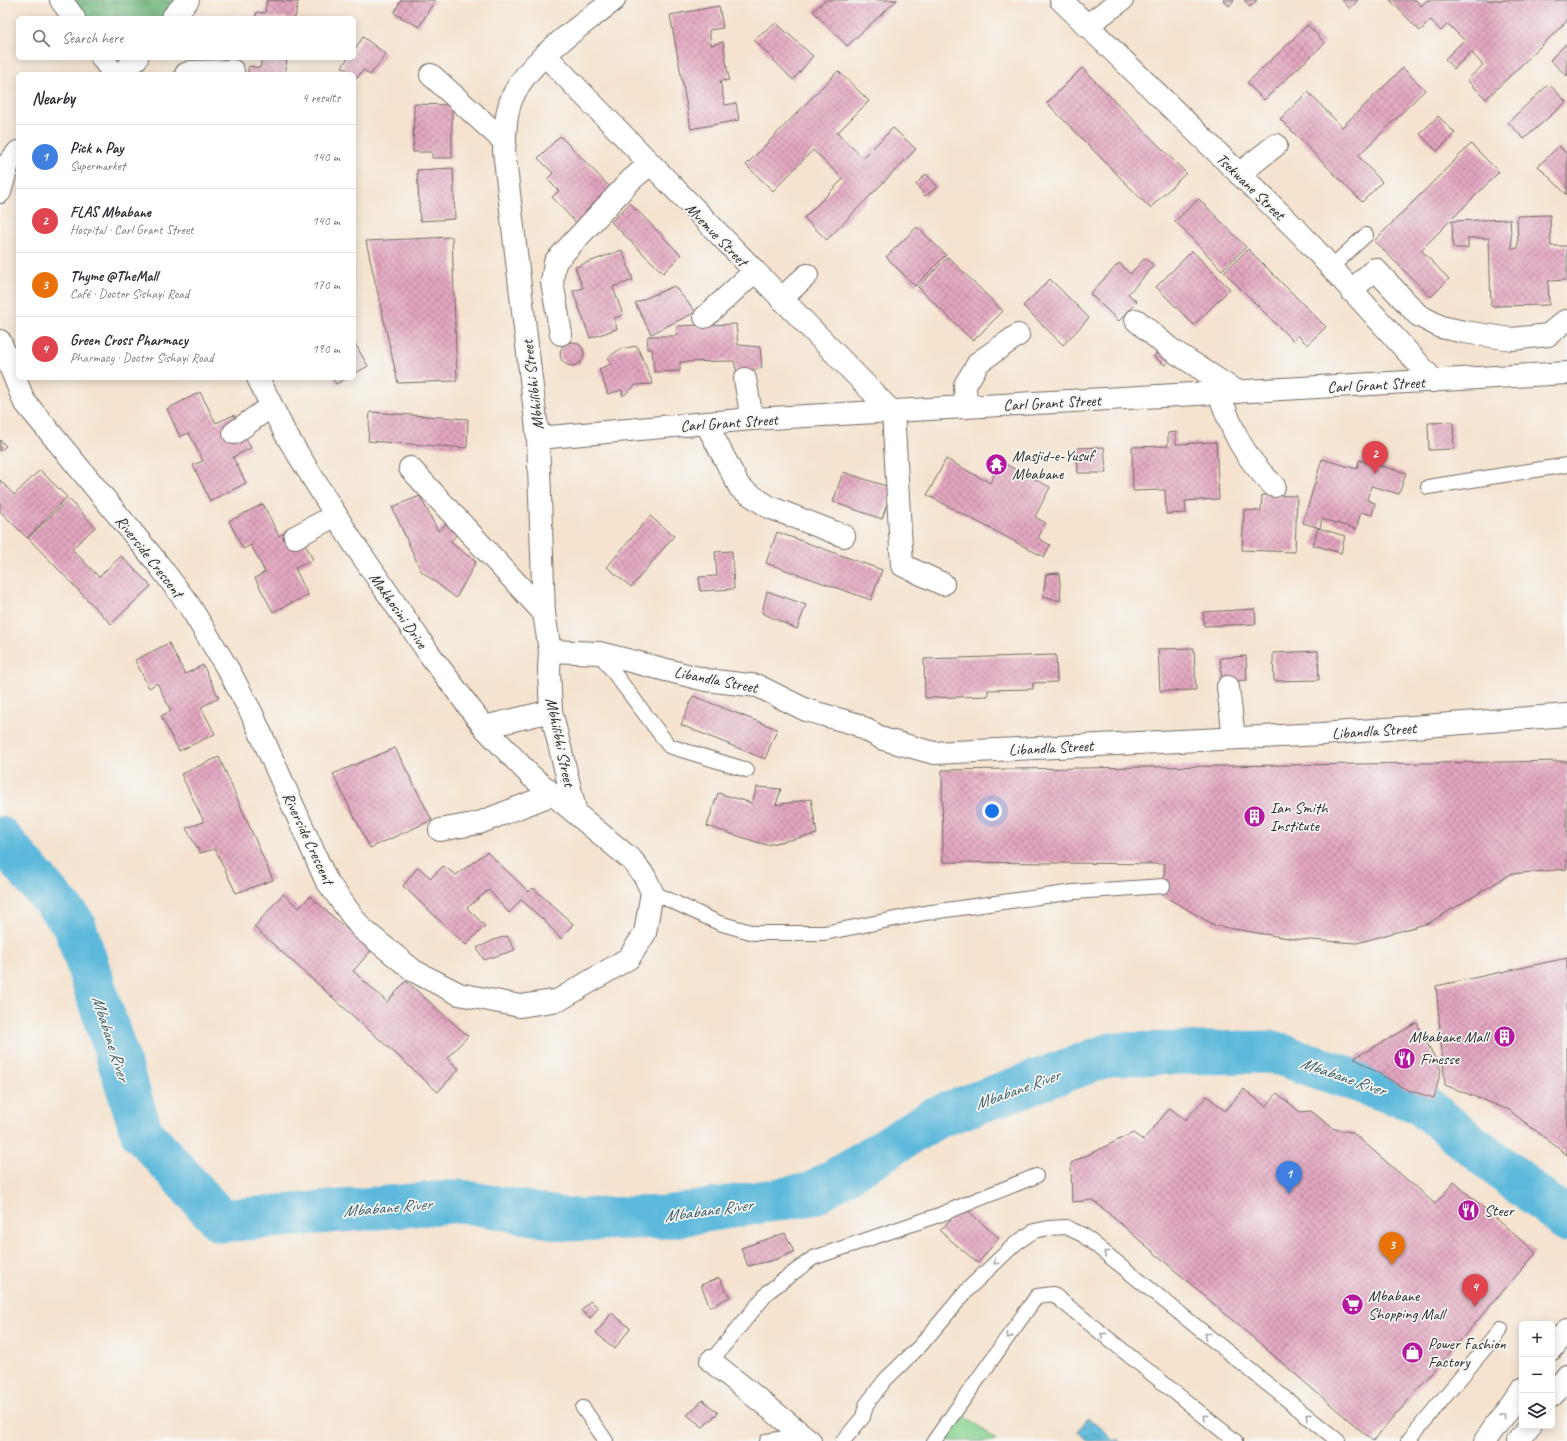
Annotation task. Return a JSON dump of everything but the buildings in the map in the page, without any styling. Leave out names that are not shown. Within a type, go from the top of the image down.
[{"type":"street","points":[[60,0],[72,16]]},
{"type":"street","points":[[174,16],[188,0]]},
{"type":"street","name":"Mbhilibhi Street","points":[[576,813],[551,711],[549,671],[550,651],[544,613],[538,438],[504,151],[508,110],[523,78],[545,55],[614,0]]},
{"type":"street","name":"Tsekwane Street","points":[[1061,0],[1300,233],[1330,268],[1434,381]]},
{"type":"street","points":[[1086,26],[1122,0]]},
{"type":"street","name":"Mvemve Street","points":[[545,55],[754,272],[892,411]]},
{"type":"street","points":[[104,60],[112,72]]},
{"type":"street","points":[[124,72],[134,60]]},
{"type":"street","points":[[211,72],[233,71]]},
{"type":"street","points":[[432,75],[505,142]]},
{"type":"street","points":[[1239,174],[1276,145]]},
{"type":"street","points":[[0,192],[8,164],[16,154]]},
{"type":"street","points":[[561,334],[552,282],[555,262],[631,180],[650,164]]},
{"type":"street","points":[[1351,291],[1375,269],[1418,315],[1441,327],[1512,339],[1548,335],[1565,321]]},
{"type":"street","points":[[705,317],[754,272]]},
{"type":"street","points":[[782,299],[807,275]]},
{"type":"street","points":[[1136,320],[1169,348],[1228,392],[1232,430],[1255,468],[1274,486]]},
{"type":"street","points":[[966,407],[965,385],[979,362],[1018,335]]},
{"type":"street","name":"Riverside Crescent","points":[[0,341],[24,401],[155,560],[193,612],[229,671],[252,714],[326,880],[361,928],[414,971],[459,994],[520,1006],[559,1000],[628,958],[645,933],[652,892]]},
{"type":"street","name":"Carl Grant Street","points":[[538,438],[706,423],[892,411],[1567,373]]},
{"type":"street","points":[[745,379],[752,420]]},
{"type":"street","name":"Makhosini Drive","points":[[259,380],[286,434],[336,515],[430,655],[484,727],[531,776],[576,813]]},
{"type":"street","points":[[234,433],[271,406]]},
{"type":"street","points":[[892,411],[902,565],[943,584]]},
{"type":"street","points":[[706,423],[740,488],[769,507],[844,536]]},
{"type":"street","points":[[410,468],[544,613]]},
{"type":"street","points":[[295,537],[336,515]]},
{"type":"street","name":"Libandla Street","points":[[550,651],[599,653],[706,680],[758,686],[806,710],[856,724],[883,739],[934,753],[1322,734],[1567,715]]},
{"type":"street","points":[[1228,687],[1234,738]]},
{"type":"street","points":[[484,727],[551,711]]},
{"type":"street","points":[[440,830],[479,823],[553,794]]},
{"type":"street","points":[[576,813],[633,861],[645,877],[652,892]]},
{"type":"street","points":[[1555,1345],[1567,1330]]},
{"type":"street","points":[[711,1361],[806,1438]]},
{"type":"street","points":[[1554,1393],[1567,1376]]},
{"type":"street","points":[[1485,1441],[1519,1393]]},
{"type":"street","points":[[1518,1441],[1527,1429]]},
{"type":"lane","points":[[1330,268],[1366,235]]},
{"type":"lane","points":[[1428,487],[1567,465]]},
{"type":"lane","points":[[599,653],[669,746],[746,770]]},
{"type":"lane","points":[[652,892],[719,922],[754,933],[824,933],[925,913],[1074,892],[1162,886]]},
{"type":"lane","points":[[711,1361],[769,1291],[813,1258],[939,1215],[1036,1176]]},
{"type":"lane","points":[[843,1441],[863,1418],[866,1405],[882,1384],[920,1346],[969,1288],[1015,1244],[1034,1231],[1066,1227],[1084,1235],[1338,1441]]},
{"type":"lane","points":[[934,1441],[1037,1296],[1053,1294],[1235,1441]]},
{"type":"lane","points":[[1408,1441],[1501,1329]]},
{"type":"lane","points":[[583,1408],[606,1441]]},
{"type":"lane","points":[[767,1441],[806,1438]]},
{"type":"green space","points":[[61,0],[188,0],[174,16],[73,16]]},
{"type":"green space","points":[[965,1415],[997,1441],[944,1441]]},
{"type":"water","points":[[1088,1418],[1114,1440],[1116,1438],[1120,1441],[1089,1441],[1077,1431]]},
{"type":"waterway","name":"Mbabane River","points":[[0,838],[74,924],[142,1133],[221,1221],[461,1201],[567,1220],[667,1217],[812,1194],[935,1118],[1111,1054],[1273,1052],[1418,1102],[1567,1220]]},
{"type":"place","name":"Masjid-e-Yusuf Mbabane","points":[[997,464]]},
{"type":"place","name":"FLAS Mbabane","points":[[1375,474]]},
{"type":"place","name":"Ian Smith Institute","points":[[1255,816]]},
{"type":"place","name":"Mbabane Mall","points":[[1504,1036]]},
{"type":"place","name":"Finesse","points":[[1404,1058]]},
{"type":"place","name":"Pick n Pay","points":[[1289,1194]]},
{"type":"place","name":"Steer","points":[[1468,1210]]},
{"type":"place","name":"Thyme @TheMall","points":[[1392,1265]]},
{"type":"place","name":"Mbabane Shopping Mall","points":[[1352,1304]]},
{"type":"place","name":"Green Cross Pharmacy","points":[[1475,1307]]},
{"type":"place","name":"Power Fashion Factory","points":[[1413,1352]]}]
